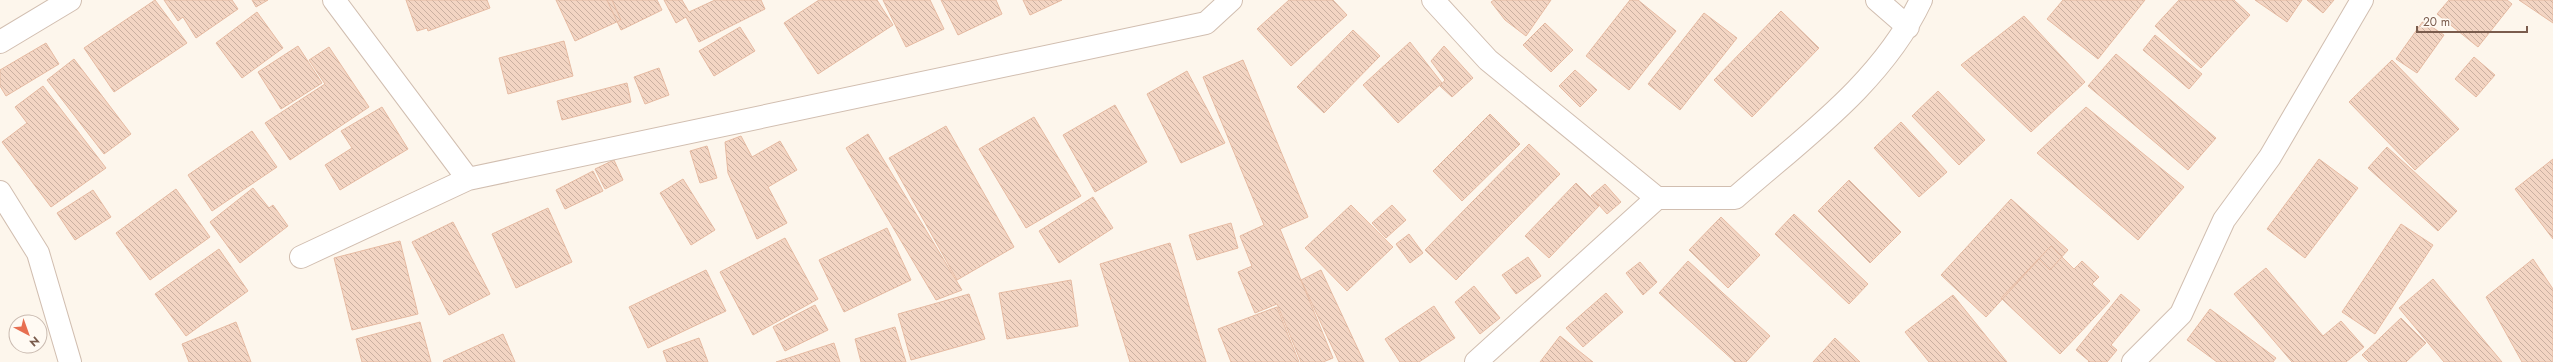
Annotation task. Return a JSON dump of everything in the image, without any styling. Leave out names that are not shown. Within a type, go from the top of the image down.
[{"type":"street","points":[[0,42],[70,0]]},
{"type":"street","points":[[334,0],[468,179]]},
{"type":"street","points":[[301,257],[468,179],[1206,23],[1231,0]]},
{"type":"street","points":[[1433,0],[1488,60],[1657,198],[1735,198],[1858,90],[1908,27],[1921,0]]},
{"type":"street","points":[[1877,0],[1908,27]]},
{"type":"street","points":[[2133,362],[2181,314],[2224,220],[2270,157],[2362,0]]},
{"type":"street","points":[[0,192],[38,253],[70,362]]},
{"type":"street","points":[[1476,362],[1657,198]]},
{"type":"building","points":[[155,0],[187,43],[114,92],[84,48]]},
{"type":"building","points":[[164,0],[232,0],[238,9],[196,38],[183,17],[178,21]]},
{"type":"building","points":[[252,0],[268,0],[256,7]]},
{"type":"building","points":[[406,0],[487,0],[490,8],[428,31],[427,28],[417,31]]},
{"type":"building","points":[[556,0],[612,0],[621,20],[575,41]]},
{"type":"building","points":[[607,0],[657,0],[662,10],[621,30]]},
{"type":"building","points":[[664,0],[682,0],[689,12],[715,0],[761,0],[765,9],[699,42],[686,17],[676,23]]},
{"type":"building","points":[[819,0],[877,0],[893,25],[818,74],[784,23]]},
{"type":"building","points":[[883,0],[930,0],[944,29],[906,47]]},
{"type":"building","points":[[941,0],[996,0],[1002,14],[958,35]]},
{"type":"building","points":[[1023,0],[1062,0],[1030,15]]},
{"type":"building","points":[[1289,0],[1333,0],[1347,15],[1291,66],[1257,29]]},
{"type":"building","points":[[1494,0],[1551,0],[1526,36],[1505,20],[1491,2]]},
{"type":"building","points":[[1630,0],[1638,0],[1676,31],[1629,90],[1586,56]]},
{"type":"building","points":[[2063,0],[2145,0],[2098,59],[2047,19]]},
{"type":"building","points":[[2179,0],[2234,0],[2250,15],[2201,68],[2155,26]]},
{"type":"building","points":[[2255,0],[2302,0],[2287,22]]},
{"type":"building","points":[[2307,0],[2334,0],[2323,13]]},
{"type":"building","points":[[2449,0],[2507,0],[2512,4],[2478,47],[2437,14]]},
{"type":"building","points":[[2519,0],[2553,0],[2553,23]]},
{"type":"building","points":[[1781,11],[1819,48],[1752,117],[1714,80]]},
{"type":"building","points":[[257,12],[283,48],[242,78],[216,43]]},
{"type":"building","points":[[1704,13],[1737,38],[1680,110],[1648,84]]},
{"type":"building","points":[[2024,16],[2085,82],[2031,132],[1961,65]]},
{"type":"building","points":[[2423,21],[2444,35],[2417,73],[2396,59]]},
{"type":"building","points":[[1545,23],[1573,50],[1551,72],[1523,45]]},
{"type":"building","points":[[740,27],[755,51],[714,76],[699,51]]},
{"type":"building","points":[[1353,30],[1380,56],[1324,113],[1297,87]]},
{"type":"building","points":[[2155,35],[2202,74],[2189,89],[2143,50]]},
{"type":"building","points":[[564,41],[573,76],[508,94],[499,58]]},
{"type":"building","points":[[1410,42],[1442,83],[1398,123],[1363,85]]},
{"type":"building","points":[[46,43],[59,64],[6,96],[0,86],[0,70]]},
{"type":"building","points":[[298,46],[322,83],[281,109],[258,72]]},
{"type":"building","points":[[1444,46],[1473,78],[1452,97],[1440,86],[1445,80],[1431,61]]},
{"type":"building","points":[[329,47],[369,107],[290,160],[265,123],[325,84],[309,60]]},
{"type":"building","points":[[2116,54],[2216,138],[2188,170],[2088,86]]},
{"type":"building","points":[[2474,57],[2495,75],[2476,97],[2455,79]]},
{"type":"building","points":[[74,59],[131,134],[104,154],[47,80]]},
{"type":"building","points":[[1243,60],[1308,217],[1280,229],[1333,358],[1323,362],[1301,362],[1277,304],[1255,313],[1238,272],[1252,266],[1240,236],[1264,225],[1203,77]]},
{"type":"building","points":[[2392,60],[2459,129],[2415,170],[2349,102]]},
{"type":"building","points":[[659,68],[669,95],[645,104],[634,77]]},
{"type":"building","points":[[1575,70],[1597,90],[1580,107],[1559,86]]},
{"type":"building","points":[[1187,71],[1225,143],[1181,163],[1147,94]]},
{"type":"building","points":[[627,83],[631,102],[562,120],[557,101]]},
{"type":"building","points":[[43,86],[106,168],[51,207],[2,142],[27,123],[15,107]]},
{"type":"building","points":[[1938,91],[1985,140],[1959,165],[1912,116]]},
{"type":"building","points":[[1115,105],[1147,162],[1095,192],[1063,135]]},
{"type":"building","points":[[382,107],[408,149],[340,190],[325,165],[352,148],[341,131]]},
{"type":"building","points":[[2086,107],[2184,187],[2138,240],[2037,153]]},
{"type":"building","points":[[1490,114],[1520,144],[1462,201],[1433,171]]},
{"type":"building","points":[[1034,117],[1081,196],[1026,228],[979,149]]},
{"type":"building","points":[[1901,122],[1947,172],[1919,197],[1874,148]]},
{"type":"building","points":[[946,126],[1014,247],[957,280],[889,158]]},
{"type":"building","points":[[252,131],[277,167],[212,211],[188,175]]},
{"type":"building","points":[[868,134],[962,290],[936,300],[846,148]]},
{"type":"building","points":[[741,136],[752,157],[780,141],[797,170],[768,187],[787,223],[757,239],[728,173],[725,142]]},
{"type":"building","points":[[1529,144],[1560,174],[1456,280],[1425,250]]},
{"type":"building","points":[[707,146],[717,178],[700,183],[690,151]]},
{"type":"building","points":[[2387,147],[2457,211],[2438,231],[2368,168]]},
{"type":"building","points":[[2319,159],[2358,188],[2305,258],[2267,229]]},
{"type":"building","points":[[2553,159],[2553,239],[2515,189]]},
{"type":"building","points":[[614,160],[623,180],[605,189],[595,169]]},
{"type":"building","points":[[593,171],[603,191],[565,209],[556,190]]},
{"type":"building","points":[[683,179],[715,230],[691,245],[660,193]]},
{"type":"building","points":[[1849,180],[1901,232],[1870,263],[1818,211]]},
{"type":"building","points":[[1576,183],[1599,206],[1549,258],[1525,236]]},
{"type":"building","points":[[1605,184],[1621,202],[1607,214],[1591,196]]},
{"type":"building","points":[[253,188],[269,208],[273,205],[288,226],[240,263],[210,222]]},
{"type":"building","points":[[176,189],[210,237],[150,280],[116,233]]},
{"type":"building","points":[[93,190],[111,217],[75,240],[57,213]]},
{"type":"building","points":[[1093,197],[1113,228],[1059,263],[1039,231]]},
{"type":"building","points":[[2011,199],[2068,250],[2050,270],[2039,259],[1986,317],[1941,275]]},
{"type":"building","points":[[1351,205],[1393,247],[1347,291],[1305,248]]},
{"type":"building","points":[[1392,205],[1406,220],[1386,238],[1372,223]]},
{"type":"building","points":[[548,208],[572,262],[516,288],[492,234]]},
{"type":"building","points":[[1794,214],[1868,284],[1849,304],[1775,234]]},
{"type":"building","points":[[1721,217],[1760,255],[1728,288],[1689,250]]},
{"type":"building","points":[[453,222],[490,294],[449,315],[412,242]]},
{"type":"building","points":[[1231,223],[1238,248],[1197,260],[1189,235]]},
{"type":"building","points":[[2401,224],[2433,245],[2375,334],[2342,312]]},
{"type":"building","points":[[887,228],[911,280],[844,312],[819,260]]},
{"type":"building","points":[[1409,234],[1423,253],[1410,263],[1396,244]]},
{"type":"building","points":[[785,238],[818,299],[753,335],[720,272]]},
{"type":"building","points":[[400,241],[418,314],[352,330],[334,258]]},
{"type":"building","points":[[1170,243],[1206,362],[1130,362],[1100,264]]},
{"type":"building","points":[[2051,246],[2074,269],[2082,261],[2099,277],[2092,284],[2110,301],[2060,354],[2001,298]]},
{"type":"building","points":[[219,249],[248,291],[186,336],[155,294]]},
{"type":"building","points":[[1528,257],[1541,276],[1516,294],[1502,275]]},
{"type":"building","points":[[2533,259],[2553,289],[2553,362],[2522,362],[2486,297]]},
{"type":"building","points":[[1688,261],[1770,336],[1746,362],[1735,362],[1659,293]]},
{"type":"building","points":[[1640,262],[1657,282],[1643,295],[1626,273]]},
{"type":"building","points":[[2266,268],[2323,336],[2341,321],[2364,347],[2346,362],[2292,362],[2234,294]]},
{"type":"building","points":[[706,270],[726,311],[648,348],[629,307]]},
{"type":"building","points":[[1321,270],[1364,362],[1339,362],[1301,280]]},
{"type":"building","points":[[2433,279],[2502,362],[2444,362],[2399,308]]},
{"type":"building","points":[[1071,280],[1078,326],[1007,339],[999,293]]},
{"type":"building","points":[[1474,286],[1500,318],[1480,334],[1455,302]]},
{"type":"building","points":[[1606,293],[1623,312],[1583,347],[1566,328]]},
{"type":"building","points":[[969,294],[985,339],[911,360],[898,314]]},
{"type":"building","points":[[2121,294],[2140,310],[2111,345],[2117,350],[2107,362],[2088,362],[2089,361],[2076,350]]},
{"type":"building","points":[[1953,295],[2007,362],[1929,362],[1905,332]]},
{"type":"building","points":[[815,305],[828,330],[785,351],[773,327]]},
{"type":"building","points":[[1434,306],[1455,338],[1419,362],[1400,362],[1385,339]]},
{"type":"building","points":[[1277,307],[1299,362],[1231,362],[1218,329]]},
{"type":"building","points":[[2210,309],[2276,358],[2273,362],[2217,362],[2187,340]]},
{"type":"building","points":[[2401,318],[2426,343],[2406,362],[2369,362],[2362,355]]},
{"type":"building","points":[[236,322],[251,362],[189,362],[182,344]]},
{"type":"building","points":[[420,322],[431,362],[362,362],[356,339]]},
{"type":"building","points":[[895,327],[906,362],[861,362],[855,339]]},
{"type":"building","points":[[503,334],[515,362],[443,361]]},
{"type":"building","points":[[1560,336],[1593,362],[1540,362]]},
{"type":"building","points":[[699,338],[708,362],[667,362],[663,351]]},
{"type":"building","points":[[1835,338],[1860,362],[1813,362]]},
{"type":"building","points":[[834,343],[840,362],[776,362]]}]
